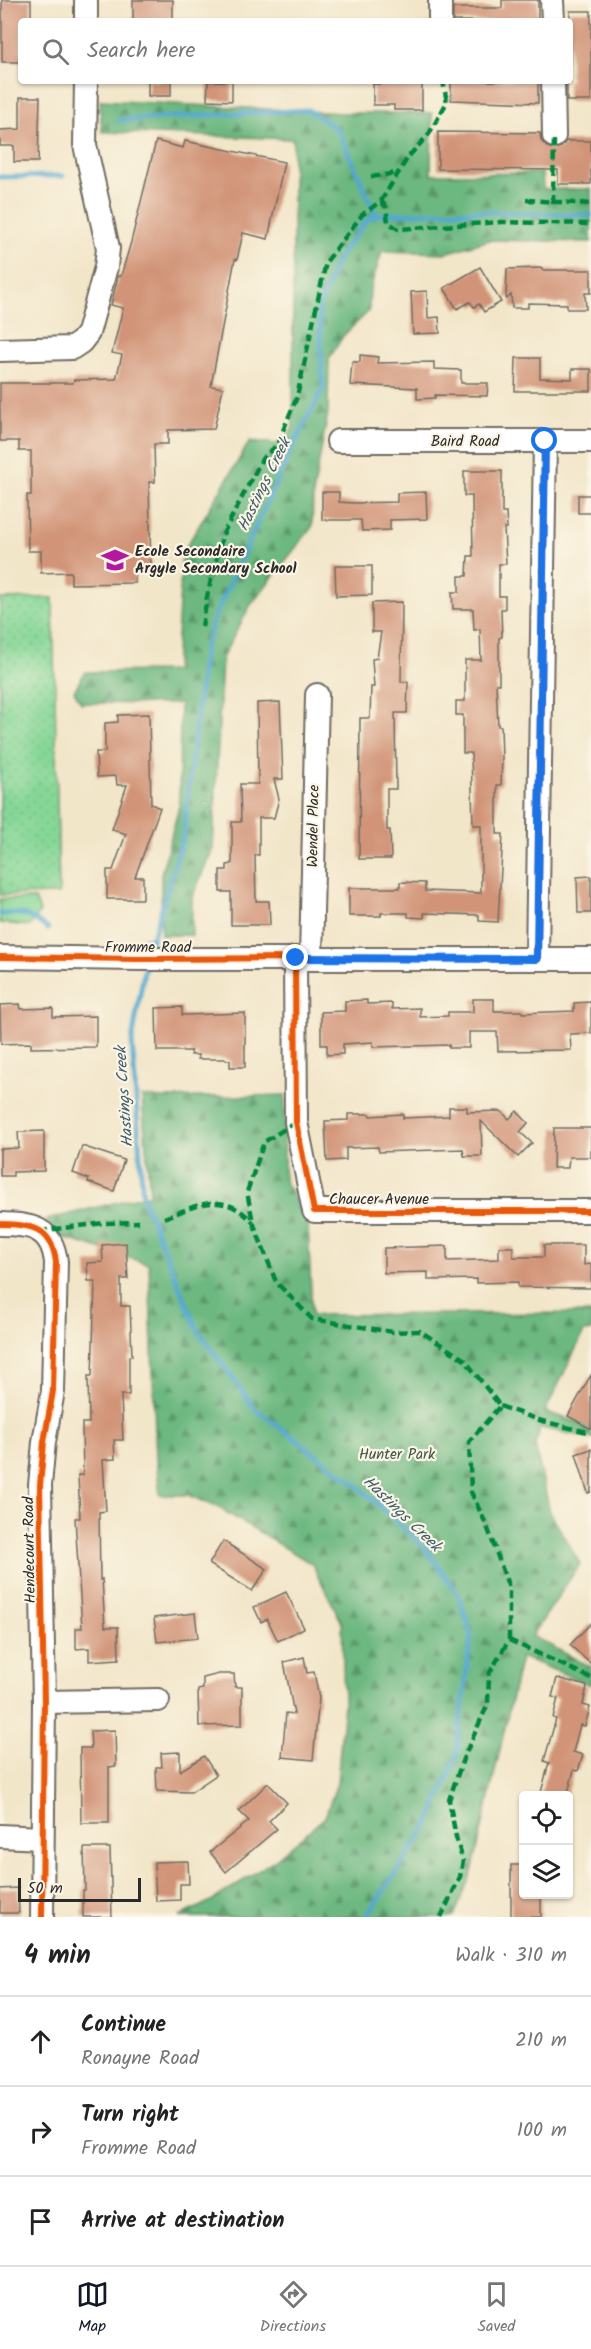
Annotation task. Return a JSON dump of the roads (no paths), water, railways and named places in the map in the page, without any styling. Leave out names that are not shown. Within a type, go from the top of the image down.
[{"type":"street","points":[[86,0],[86,18]]},
{"type":"street","points":[[440,0],[440,18]]},
{"type":"street","points":[[552,0],[553,18]]},
{"type":"street","points":[[0,350],[72,348],[88,333],[94,315],[106,267],[108,248],[85,145],[86,84]]},
{"type":"street","points":[[553,84],[554,136]]},
{"type":"street","name":"Baird Road","points":[[338,441],[591,441]]},
{"type":"street","points":[[537,959],[545,441]]},
{"type":"street","name":"Wendel Place","points":[[303,958],[317,695]]},
{"type":"street","name":"Fromme Road","points":[[0,957],[591,959]]},
{"type":"street","name":"Chaucer Avenue","points":[[303,958],[296,1122],[314,1211],[591,1211]]},
{"type":"street","name":"Hendecourt Road","points":[[0,1224],[30,1227],[47,1235],[54,1248],[56,1262],[53,1391],[44,1442],[40,1485],[44,1702],[42,1917]]},
{"type":"street","points":[[44,1702],[158,1700]]},
{"type":"street","points":[[0,1836],[42,1838]]},
{"type":"waterway","points":[[119,120],[308,110],[338,130],[376,215]]},
{"type":"waterway","points":[[0,177],[63,176]]},
{"type":"waterway","name":"Hastings Creek","points":[[148,953],[183,838],[204,650],[216,613],[292,448],[323,389],[319,307],[338,258],[367,220],[376,215],[460,211],[591,215]]},
{"type":"waterway","points":[[0,914],[26,915],[48,929]]},
{"type":"waterway","points":[[140,940],[152,938]]},
{"type":"waterway","name":"Hastings Creek","points":[[145,965],[132,1041],[143,1199],[197,1329],[255,1409],[358,1486],[426,1549],[459,1596],[471,1635],[456,1758],[428,1825],[366,1917]]},
{"type":"place","name":"Ecole Secondaire Argyle Secondary School","points":[[115,560]]},
{"type":"park label","name":"Hunter Park","points":[[397,1454]]}]
